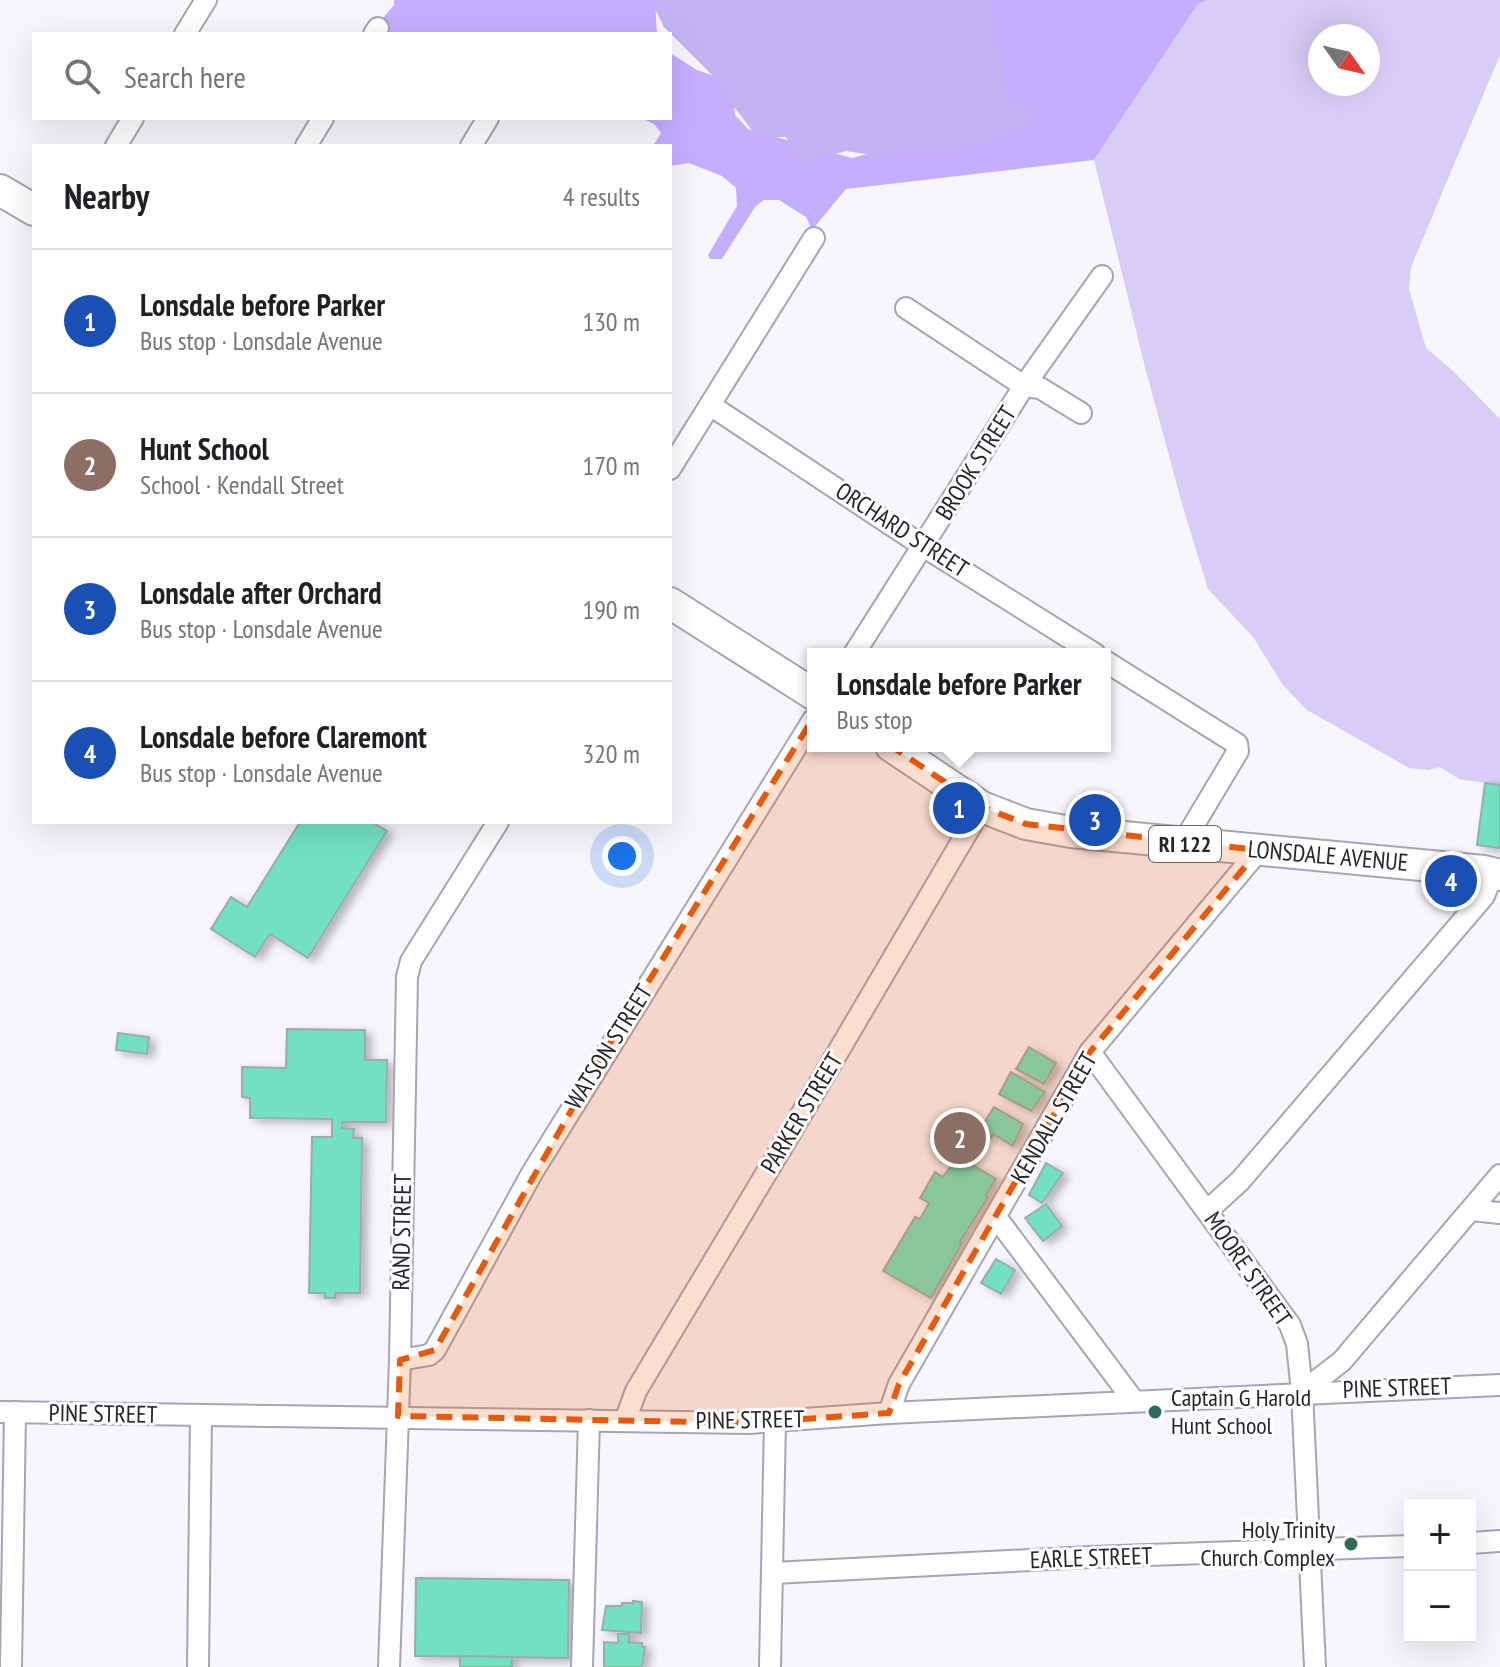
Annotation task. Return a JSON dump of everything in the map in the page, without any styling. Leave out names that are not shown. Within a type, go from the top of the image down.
[{"type":"main road","points":[[0,190],[32,209]]},
{"type":"main road","points":[[672,604],[807,690]]},
{"type":"main road","name":"LONSDALE AVENUE","points":[[900,752],[982,807],[1026,824],[1071,832],[1496,874]]},
{"type":"street","points":[[186,32],[206,0]]},
{"type":"street","points":[[117,144],[132,120]]},
{"type":"street","points":[[307,144],[322,120]]},
{"type":"street","points":[[472,144],[487,120]]},
{"type":"street","points":[[672,466],[814,238]]},
{"type":"street","name":"BROOK STREET","points":[[858,648],[1024,386],[1102,276]]},
{"type":"street","points":[[906,308],[1024,386],[1040,388],[1081,413]]},
{"type":"street","name":"ORCHARD STREET","points":[[710,405],[923,546],[1085,648]]},
{"type":"street","points":[[1111,665],[1237,744],[1238,751],[1183,843]]},
{"type":"street","name":"WATSON STREET","points":[[400,1360],[429,1355],[435,1350],[532,1173],[807,730]]},
{"type":"street","name":"PARKER STREET","points":[[625,1421],[636,1391],[982,807]]},
{"type":"street","name":"RAND STREET","points":[[389,1667],[400,1360],[407,977],[411,961],[497,824]]},
{"type":"street","name":"KENDALL STREET","points":[[889,1413],[899,1384],[1090,1052],[1259,850]]},
{"type":"street","points":[[1207,1211],[1240,1181],[1484,896],[1496,874]]},
{"type":"street","name":"MOORE STREET","points":[[1090,1052],[1290,1325],[1297,1344],[1311,1549],[1315,1667]]},
{"type":"street","points":[[1302,1392],[1342,1361],[1500,1175]]},
{"type":"street","points":[[1471,1210],[1500,1213]]},
{"type":"street","points":[[996,1217],[1134,1401]]},
{"type":"street","name":"PINE STREET","points":[[8,1412],[775,1422],[889,1413],[1500,1385]]},
{"type":"street","points":[[8,1412],[11,1667]]},
{"type":"street","points":[[198,1667],[201,1415]]},
{"type":"street","points":[[582,1667],[589,1420]]},
{"type":"street","points":[[770,1667],[775,1422]]},
{"type":"street","points":[[1476,1543],[1500,1541]]},
{"type":"street","name":"EARLE STREET","points":[[773,1573],[1404,1546]]},
{"type":"highlighted area","points":[[824,701],[982,807],[1026,824],[1259,850],[1090,1052],[899,1384],[889,1413],[749,1423],[398,1416],[400,1360],[435,1350],[605,1051]]},
{"type":"shaded area","points":[[394,0],[655,0],[657,32],[371,32],[394,5]]},
{"type":"shaded area","points":[[654,0],[992,0],[990,6],[997,24],[996,44],[1006,89],[1010,99],[1028,109],[1032,118],[1027,125],[1009,132],[994,143],[975,144],[958,152],[911,152],[884,157],[846,151],[818,159],[811,166],[802,166],[786,137],[757,137],[719,82],[664,27]]},
{"type":"shaded area","points":[[976,0],[1208,0],[1198,4],[1094,160],[846,189],[812,230],[806,217],[779,200],[764,200],[755,207],[722,259],[710,259],[708,255],[737,206],[736,188],[722,176],[689,163],[672,166],[672,144],[654,144],[661,133],[654,124],[645,120],[672,120],[672,54],[697,70],[720,78],[733,98],[735,115],[748,129],[852,158],[867,154]]},
{"type":"shaded area","points":[[1208,0],[1500,0],[1500,55],[1411,267],[1409,289],[1426,348],[1500,419],[1500,785],[1459,779],[1440,767],[1428,770],[1409,768],[1307,710],[1283,685],[1253,637],[1208,589],[1145,367],[1094,160],[1198,4]]},
{"type":"building","points":[[1485,783],[1500,785],[1500,848],[1477,845]]},
{"type":"building","points":[[299,824],[375,824],[387,831],[308,958],[270,934],[255,957],[211,929],[231,897],[247,907]]},
{"type":"building","points":[[287,1029],[365,1030],[365,1060],[387,1060],[386,1122],[343,1122],[342,1128],[354,1129],[353,1138],[362,1138],[360,1293],[335,1293],[335,1298],[325,1298],[325,1293],[309,1293],[312,1137],[332,1137],[332,1119],[250,1118],[250,1098],[242,1097],[242,1067],[286,1068]]},
{"type":"building","points":[[118,1033],[149,1037],[147,1054],[116,1050]]},
{"type":"building","points":[[1029,1047],[1056,1063],[1044,1084],[1016,1069]]},
{"type":"building","points":[[1011,1072],[1045,1092],[1031,1111],[999,1094]]},
{"type":"building","points":[[994,1107],[1023,1124],[1013,1146],[993,1134],[991,1138],[978,1132]]},
{"type":"building","points":[[958,1156],[996,1179],[931,1298],[883,1271],[915,1217],[920,1219],[929,1203],[920,1198],[935,1172],[943,1177]]},
{"type":"building","points":[[1046,1163],[1063,1173],[1042,1203],[1029,1195]]},
{"type":"building","points":[[1046,1204],[1062,1226],[1043,1241],[1025,1218]]},
{"type":"building","points":[[996,1259],[1015,1270],[1001,1294],[981,1283]]},
{"type":"building","points":[[416,1578],[569,1580],[568,1658],[415,1656]]},
{"type":"building","points":[[642,1602],[641,1633],[602,1630],[606,1606],[622,1606],[622,1603]]},
{"type":"building","points":[[618,1634],[629,1634],[629,1642],[642,1643],[645,1647],[642,1667],[604,1667],[604,1642],[618,1643]]},
{"type":"building","points":[[460,1656],[512,1657],[512,1667],[460,1667]]},
{"type":"place","name":"Lonsdale before Parker","points":[[959,808]]},
{"type":"place","name":"Lonsdale after Orchard","points":[[1095,820]]},
{"type":"place","name":"Lonsdale before Claremont","points":[[1451,881]]},
{"type":"place","name":"Hunt School","points":[[960,1138]]},
{"type":"place","name":"Captain G Harold Hunt School","points":[[1155,1412]]},
{"type":"place","name":"Holy Trinity Church Complex","points":[[1351,1544]]}]
